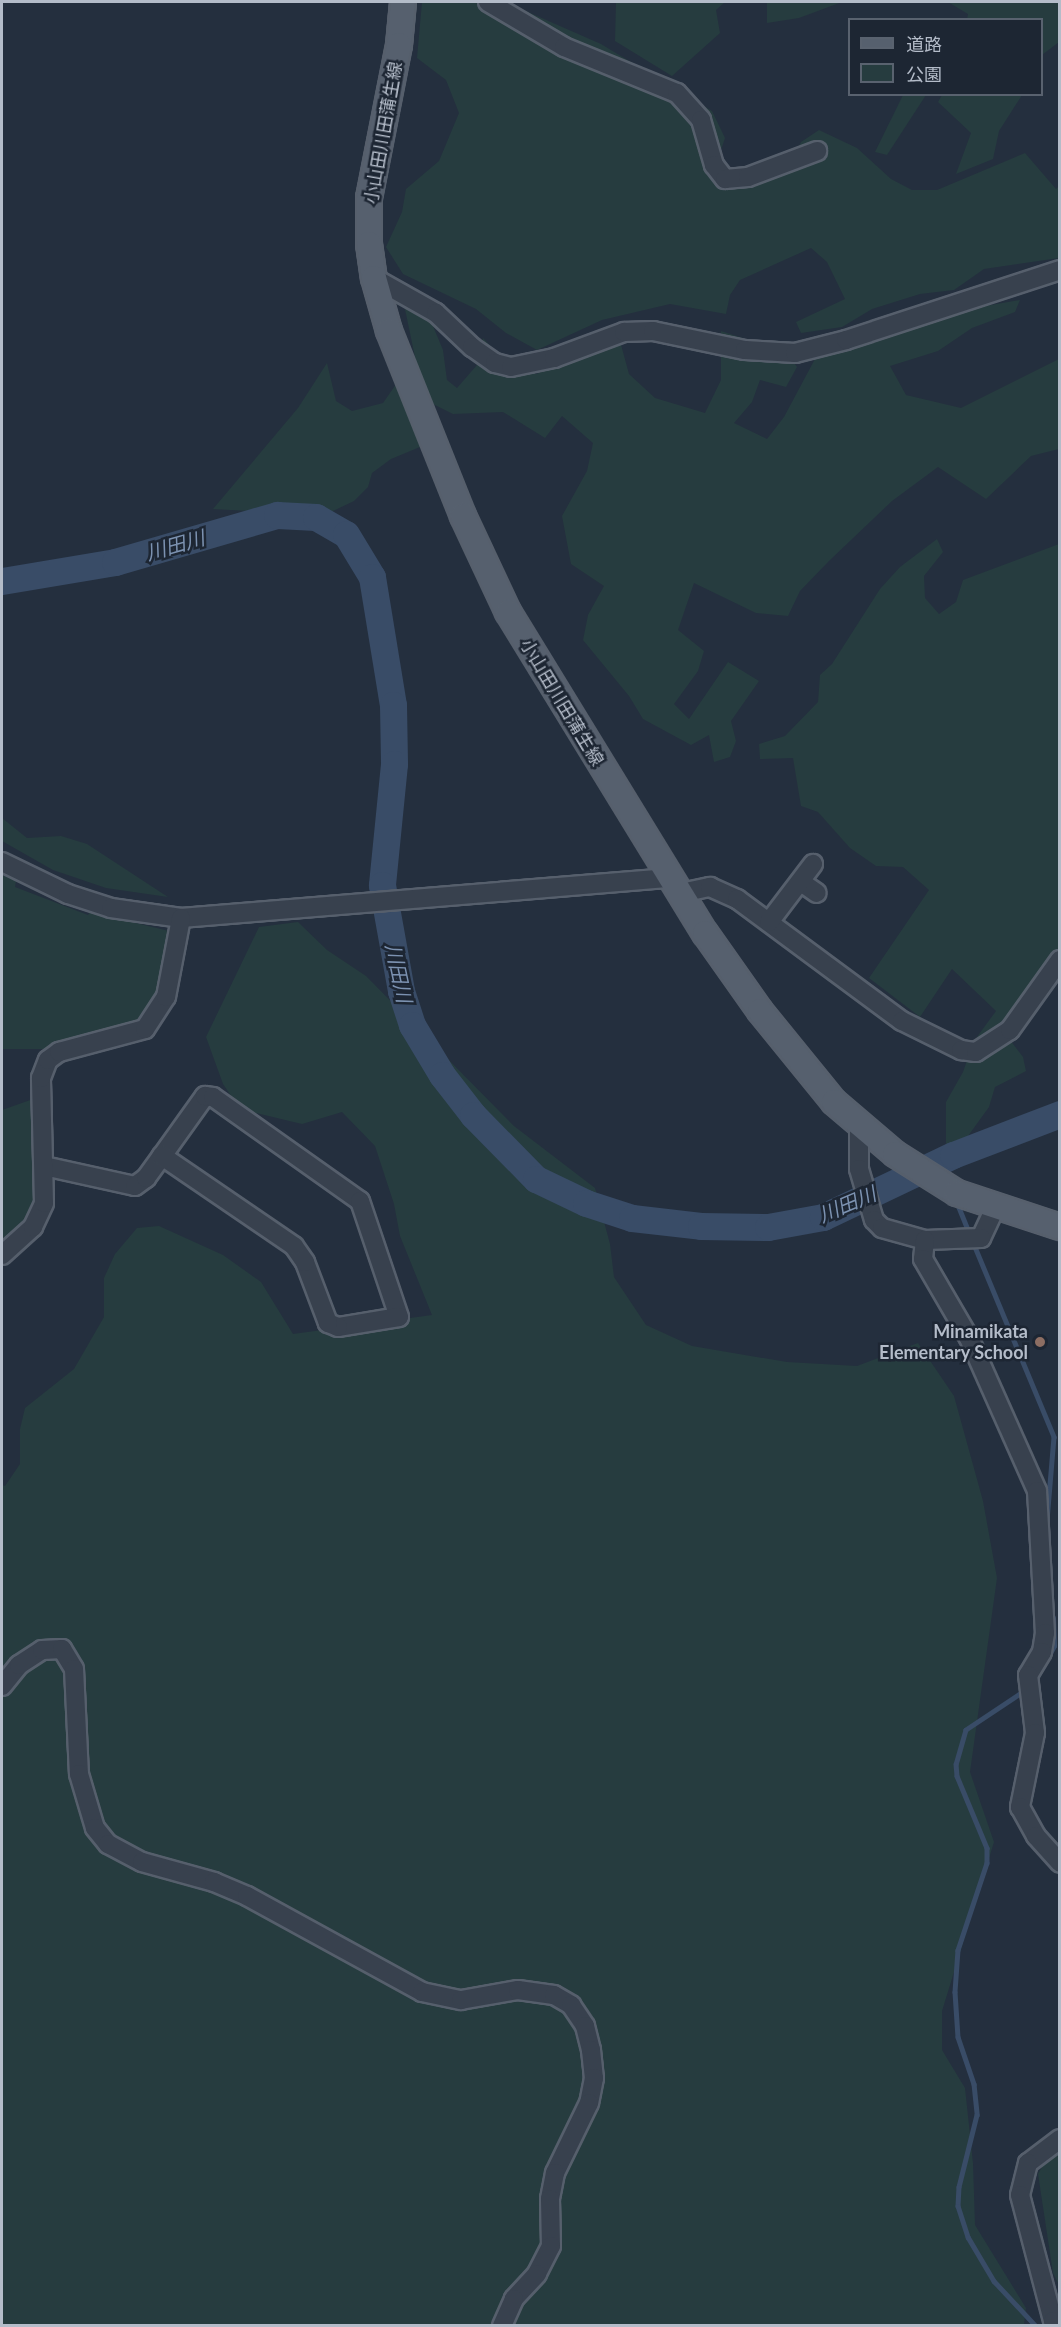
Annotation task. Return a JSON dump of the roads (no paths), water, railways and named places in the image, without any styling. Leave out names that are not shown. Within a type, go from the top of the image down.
[{"type":"main road","name":"小山田川田蒲生線","points":[[402,2],[399,45],[369,198],[374,278],[388,331],[493,583],[541,670],[677,886],[760,1011],[834,1102],[895,1154],[957,1193],[995,1208],[1059,1227]]},
{"type":"street","points":[[488,2],[564,46],[677,93],[702,120],[714,165],[725,179],[748,177],[817,151]]},
{"type":"street","points":[[374,278],[436,314],[472,347],[495,363],[512,367],[554,358],[624,332],[653,331],[746,350],[795,353],[858,336],[1059,270]]},
{"type":"street","points":[[2,862],[68,894],[111,908],[181,918],[399,902],[677,886],[710,887],[737,899],[902,1021],[962,1050],[976,1053],[1010,1030],[1059,960]]},
{"type":"street","points":[[769,922],[813,864]]},
{"type":"street","points":[[801,882],[817,893]]},
{"type":"street","points":[[2,1255],[36,1219],[44,1203],[41,1078],[48,1060],[59,1052],[145,1029],[166,997],[181,918]]},
{"type":"street","points":[[44,1166],[135,1186],[146,1178],[205,1096],[213,1097],[360,1201],[399,1317],[338,1328],[328,1323],[305,1262],[294,1246],[162,1156]]},
{"type":"street","points":[[859,1125],[859,1169],[874,1220],[882,1228],[925,1240],[981,1238],[995,1208]]},
{"type":"street","points":[[925,1240],[923,1259],[969,1338],[1037,1491],[1045,1633],[1042,1652],[1028,1675],[1035,1733],[1020,1807],[1036,1836],[1059,1863]]},
{"type":"street","points":[[2,1686],[19,1665],[42,1650],[62,1649],[74,1670],[79,1774],[95,1828],[108,1844],[142,1862],[214,1882],[247,1896],[422,1992],[462,2000],[518,1990],[555,1995],[571,2005],[585,2026],[591,2050],[594,2078],[589,2103],[555,2173],[550,2199],[551,2246],[537,2274],[514,2299],[502,2325]]},
{"type":"street","points":[[1054,2323],[1020,2195],[1028,2163],[1059,2139]]},
{"type":"waterway","name":"川田川","points":[[2,581],[115,562],[277,515],[316,517],[346,534],[372,577],[393,705],[394,764],[382,885],[401,991],[412,1025],[442,1075],[473,1115],[536,1179],[586,1203],[632,1218],[701,1226],[768,1227],[823,1217],[953,1155],[1060,1114]]},
{"type":"waterway","points":[[941,1161],[947,1176]]},
{"type":"waterway","points":[[956,1200],[970,1235]]},
{"type":"waterway","points":[[973,1242],[1054,1437],[1047,1520]]},
{"type":"waterway","points":[[1034,1682],[1054,1646],[1053,1618]]},
{"type":"waterway","points":[[1026,1690],[966,1730],[956,1764],[957,1776],[987,1848],[987,1863],[958,1950],[955,1992],[958,2037],[974,2084],[977,2115],[959,2187],[958,2206],[968,2237],[994,2281],[1036,2326]]},
{"type":"place","name":"Minamikata Elementary School","points":[[1040,1342]]}]
